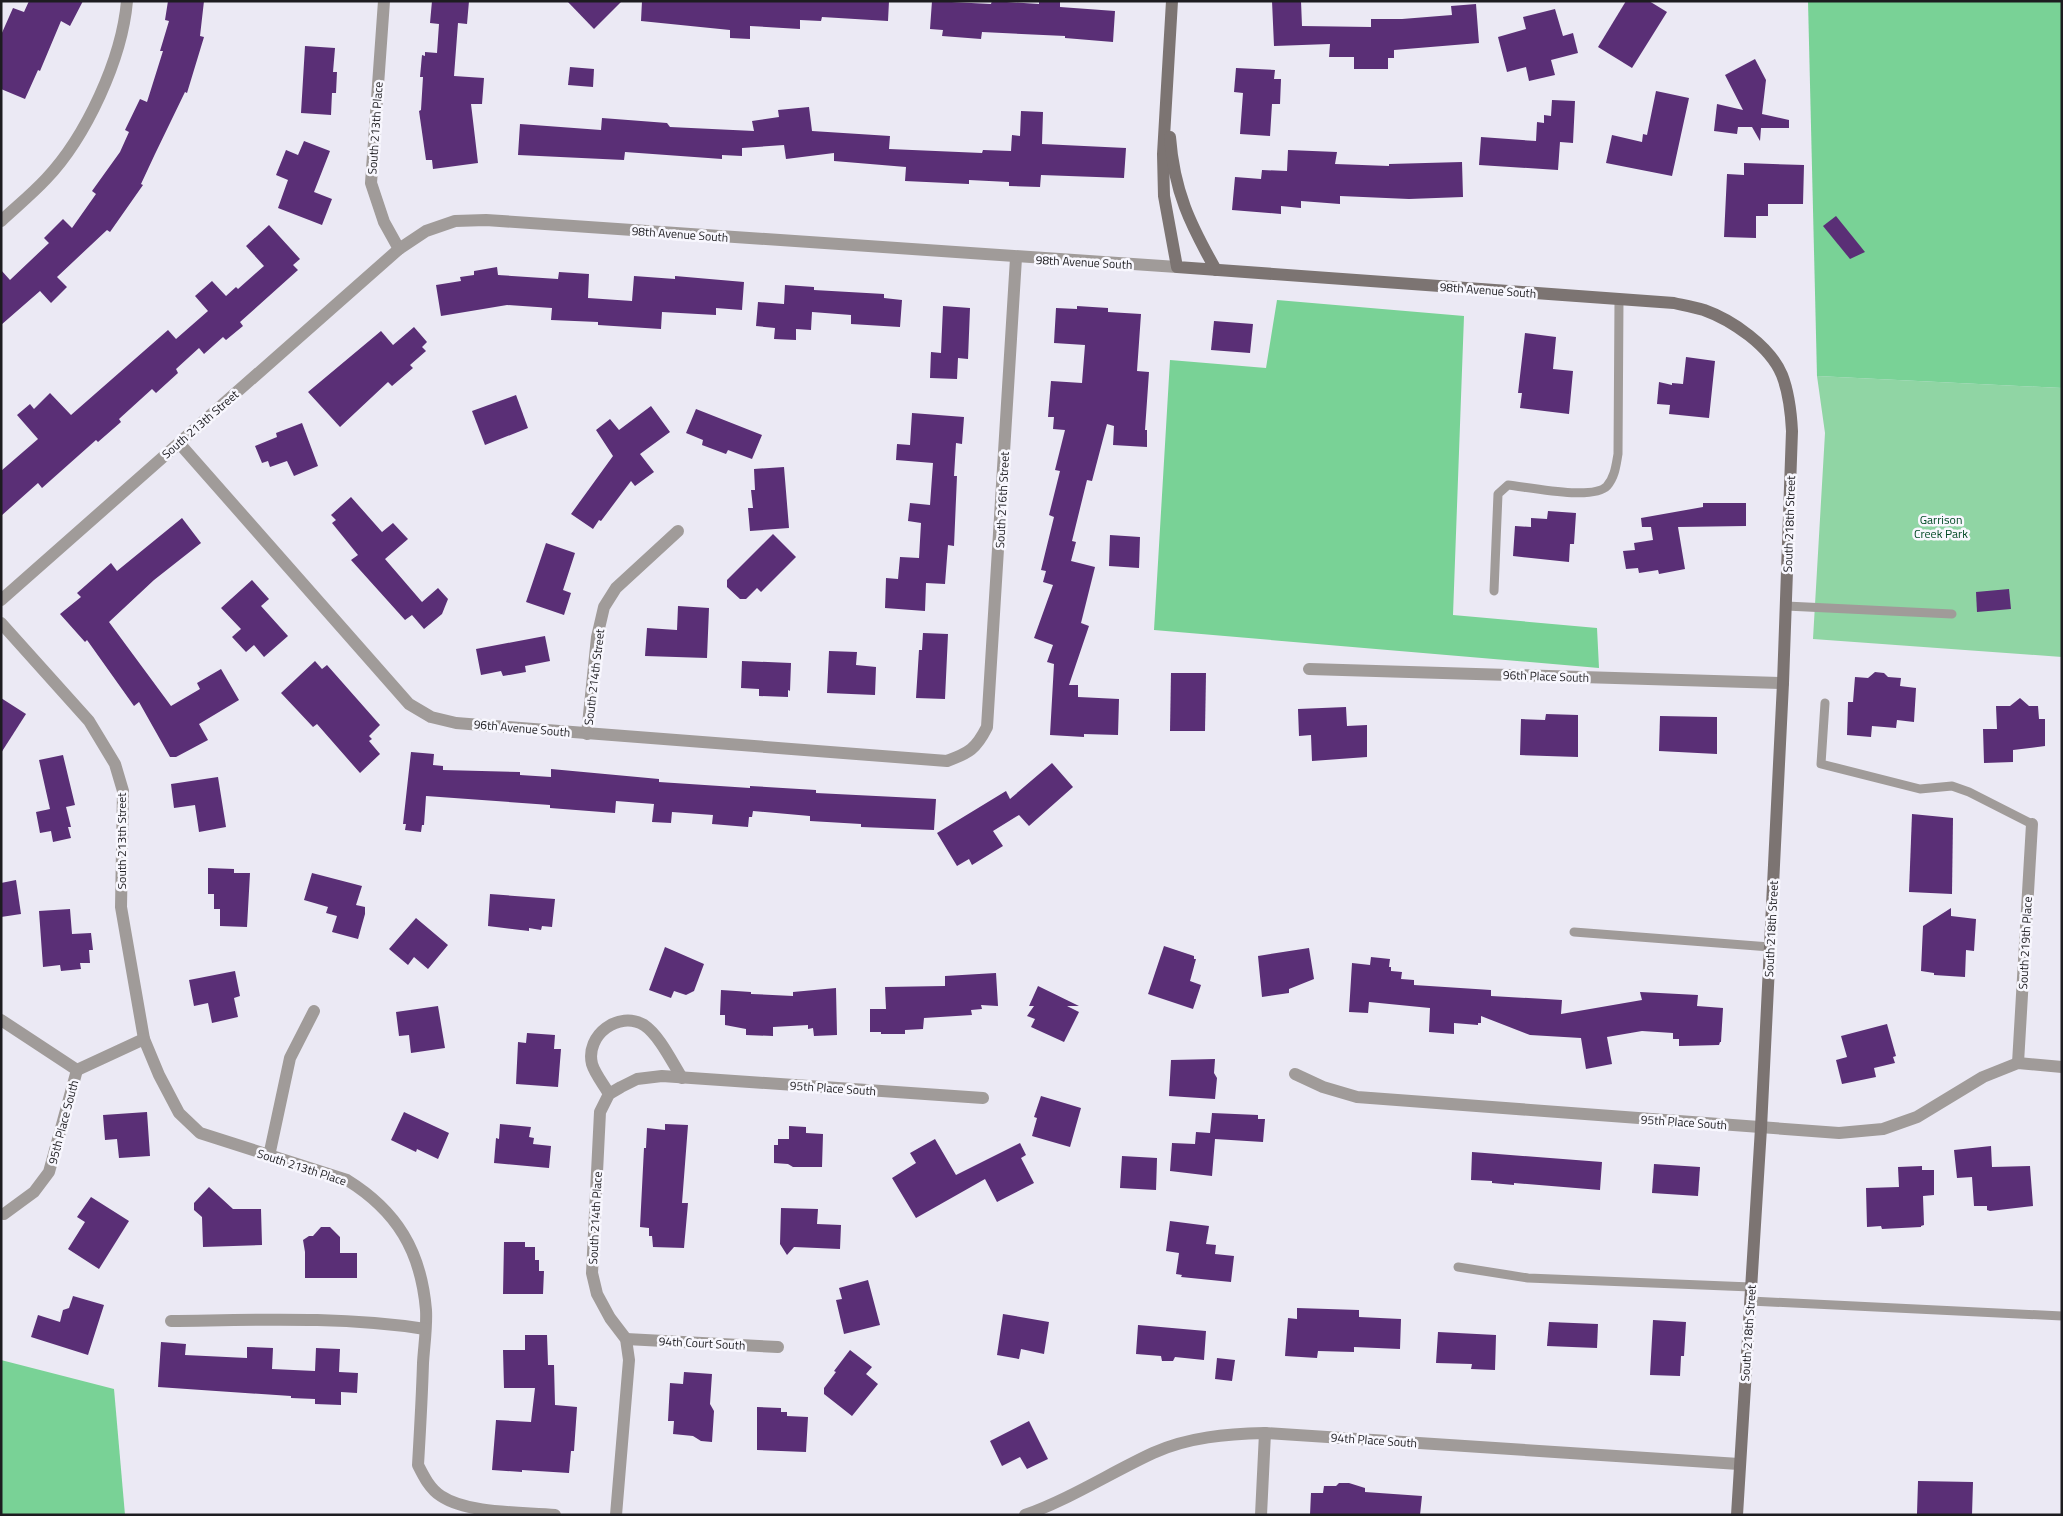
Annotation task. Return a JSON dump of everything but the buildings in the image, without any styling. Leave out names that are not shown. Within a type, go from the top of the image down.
[{"type":"street","points":[[1,221],[46,178],[74,143],[113,64],[126,17],[127,1]]},
{"type":"street","name":"South 213th Place","points":[[384,1],[371,183],[384,222],[399,249]]},
{"type":"street","points":[[1172,1],[1162,154],[1164,196],[1177,267]]},
{"type":"street","points":[[1167,100],[1170,148],[1177,188],[1196,234],[1216,270]]},
{"type":"street","name":"98th Avenue South","points":[[399,249],[426,231],[455,221],[486,220],[1674,303],[1704,310],[1737,327],[1764,349]]},
{"type":"street","name":"South 213th Street","points":[[1,600],[399,249]]},
{"type":"street","name":"South 216th Street","points":[[980,741],[987,727],[990,708],[1016,258]]},
{"type":"street","name":"South 218th Street","points":[[1737,1515],[1761,1128],[1784,684],[1790,504],[1791,406],[1781,374],[1764,349]]},
{"type":"street","name":"96th Avenue South","points":[[179,443],[408,704],[431,717],[456,723],[947,761],[968,754],[980,741]]},
{"type":"street","name":"South 214th Street","points":[[587,734],[597,637],[604,607],[616,588],[678,531]]},
{"type":"street","name":"South 213th Street","points":[[1,623],[89,721],[115,764],[123,791],[121,908],[144,1039]]},
{"type":"street","name":"96th Place South","points":[[1309,669],[1784,684]]},
{"type":"street","name":"South 219th Place","points":[[2018,1063],[2032,824]]},
{"type":"street","points":[[269,1156],[290,1058],[314,1011]]},
{"type":"street","points":[[1,1020],[77,1070],[144,1039]]},
{"type":"street","points":[[609,1094],[592,1063],[592,1051],[596,1040],[605,1028],[617,1021],[633,1021],[643,1025],[653,1033],[682,1078]]},
{"type":"street","name":"South 213th Place","points":[[144,1039],[159,1075],[179,1113],[200,1133],[347,1180],[367,1192],[388,1212],[408,1239],[420,1272],[426,1311],[418,1466],[426,1482],[440,1496],[457,1505],[555,1515]]},
{"type":"street","name":"95th Place South","points":[[1295,1074],[1323,1087],[1357,1097],[1839,1133],[1883,1129],[1917,1117],[1984,1078],[2018,1063],[2062,1067]]},
{"type":"street","name":"95th Place South","points":[[4,1214],[34,1192],[49,1172],[77,1070]]},
{"type":"street","name":"95th Place South","points":[[609,1094],[637,1079],[662,1076],[983,1098]]},
{"type":"street","name":"South 214th Place","points":[[609,1094],[600,1112],[592,1273],[597,1294],[610,1318],[626,1339]]},
{"type":"street","points":[[171,1322],[332,1320],[382,1323],[425,1330]]},
{"type":"street","points":[[616,1515],[629,1360],[626,1339]]},
{"type":"street","name":"94th Court South","points":[[626,1339],[778,1347]]},
{"type":"street","points":[[1261,1515],[1265,1433]]},
{"type":"street","name":"94th Place South","points":[[1025,1515],[1063,1499],[1154,1452],[1221,1434],[1265,1433],[1739,1464]]},
{"type":"lane","points":[[1494,591],[1498,494],[1508,485],[1584,494],[1606,488],[1614,474],[1618,454],[1619,299]]},
{"type":"lane","points":[[1786,606],[1952,614]]},
{"type":"lane","points":[[1825,703],[1821,764],[1920,789],[1952,786],[1969,792],[2032,824]]},
{"type":"lane","points":[[1574,932],[1770,947]]},
{"type":"lane","points":[[1458,1267],[1528,1278],[1751,1286]]},
{"type":"lane","points":[[1750,1301],[2062,1316]]},
{"type":"green space","points":[[1808,1],[2062,1],[2062,388],[1817,376]]},
{"type":"green space","points":[[1277,300],[1464,316],[1453,615],[1597,628],[1599,668],[1154,630],[1170,360],[1266,368]]},
{"type":"green space","name":"Garrison Creek Park","points":[[1817,376],[2062,388],[2062,657],[1813,639],[1825,433]]},
{"type":"green space","points":[[1,1360],[114,1389],[125,1515],[1,1515]]}]
